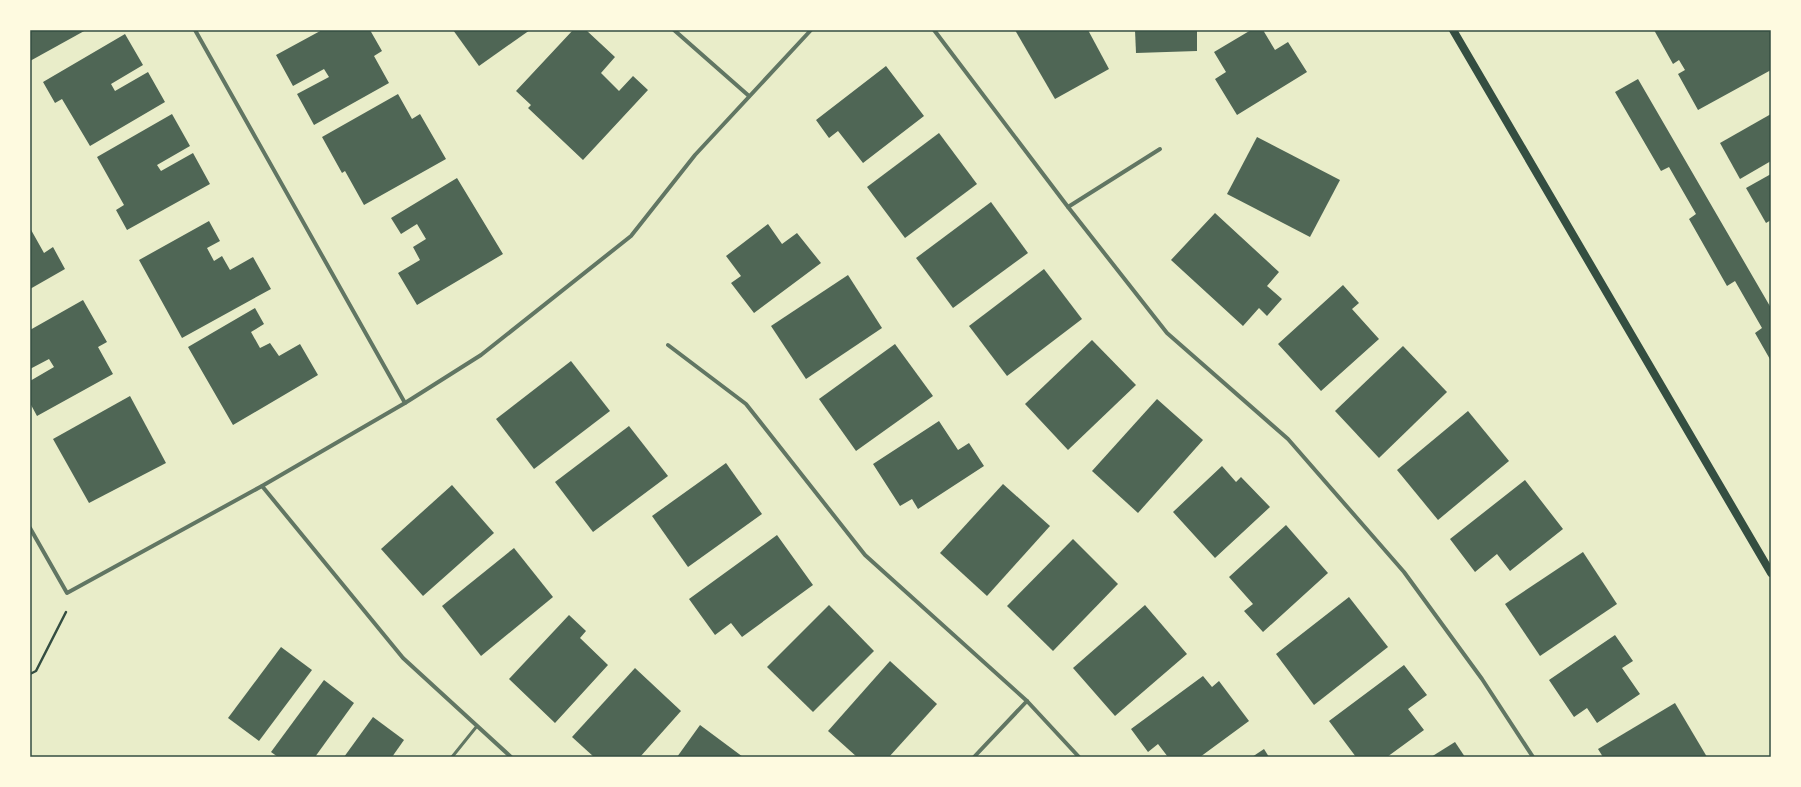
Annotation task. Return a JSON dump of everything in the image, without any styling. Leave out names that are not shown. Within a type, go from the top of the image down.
[{"type":"main road","points":[[1453,30],[1771,573]]},
{"type":"street","points":[[195,30],[405,403]]},
{"type":"street","points":[[674,30],[749,96]]},
{"type":"street","points":[[30,528],[67,593],[262,486],[405,403],[481,355],[631,236],[695,155],[811,30]]},
{"type":"street","points":[[934,30],[1068,207],[1167,333],[1288,439],[1404,572],[1482,679],[1533,757]]},
{"type":"street","points":[[1068,207],[1160,149]]},
{"type":"street","points":[[668,345],[746,404],[865,555],[1027,701],[1079,757]]},
{"type":"street","points":[[262,486],[403,658],[511,757]]},
{"type":"street","points":[[974,757],[1027,701]]},
{"type":"lane","points":[[452,757],[478,726]]},
{"type":"path","points":[[30,674],[36,671],[66,612]]},
{"type":"building","points":[[30,30],[86,30],[30,61]]},
{"type":"building","points":[[322,30],[370,30],[382,51],[374,56],[389,83],[314,125],[297,94],[329,77],[324,69],[293,86],[276,55]]},
{"type":"building","points":[[453,30],[530,30],[479,66]]},
{"type":"building","points":[[573,30],[586,30],[615,57],[601,73],[619,91],[633,76],[648,90],[583,160],[528,108],[531,105],[516,91]]},
{"type":"building","points":[[1015,30],[1088,30],[1109,69],[1055,99]]},
{"type":"building","points":[[1135,30],[1197,30],[1197,51],[1136,53]]},
{"type":"building","points":[[1251,30],[1263,30],[1275,50],[1288,42],[1307,72],[1237,115],[1215,79],[1226,72],[1214,52]]},
{"type":"building","points":[[1654,30],[1771,30],[1771,70],[1698,110],[1678,74],[1685,70],[1679,60],[1673,64]]},
{"type":"building","points":[[125,34],[143,65],[111,84],[115,91],[148,72],[165,102],[90,146],[62,99],[55,103],[43,82]]},
{"type":"building","points":[[886,66],[924,116],[863,163],[838,131],[829,138],[816,120]]},
{"type":"building","points":[[1638,79],[1771,308],[1771,361],[1755,333],[1762,328],[1735,281],[1727,286],[1689,219],[1696,214],[1669,167],[1661,171],[1615,92]]},
{"type":"building","points":[[398,94],[412,119],[420,114],[446,159],[364,205],[345,171],[342,173],[322,137]]},
{"type":"building","points":[[172,114],[190,146],[157,165],[161,171],[193,153],[210,184],[127,230],[116,210],[124,205],[97,157]]},
{"type":"building","points":[[1771,114],[1771,161],[1740,179],[1720,143]]},
{"type":"building","points":[[939,133],[977,184],[905,238],[867,187]]},
{"type":"building","points":[[1257,137],[1340,180],[1310,237],[1227,194]]},
{"type":"building","points":[[1771,174],[1771,220],[1766,223],[1746,188]]},
{"type":"building","points":[[457,178],[503,254],[417,305],[398,273],[420,260],[413,247],[426,239],[417,224],[401,234],[391,218]]},
{"type":"building","points":[[991,202],[1028,253],[953,308],[916,258]]},
{"type":"building","points":[[1215,213],[1279,272],[1267,286],[1282,299],[1267,316],[1259,308],[1243,326],[1171,260]]},
{"type":"building","points":[[209,221],[220,241],[207,248],[214,261],[222,256],[230,270],[253,257],[271,289],[182,338],[139,260]]},
{"type":"building","points":[[768,224],[782,244],[797,233],[821,263],[754,313],[731,283],[741,276],[726,256]]},
{"type":"building","points":[[30,228],[44,253],[53,247],[65,269],[30,289]]},
{"type":"building","points":[[1044,269],[1082,319],[1007,376],[969,326]]},
{"type":"building","points":[[848,275],[882,328],[806,379],[771,326]]},
{"type":"building","points":[[1343,285],[1359,303],[1352,309],[1379,339],[1321,391],[1278,344]]},
{"type":"building","points":[[83,300],[107,342],[98,347],[113,374],[37,416],[30,403],[30,381],[54,367],[49,359],[30,369],[30,330]]},
{"type":"building","points":[[255,308],[264,324],[251,332],[260,348],[270,343],[279,356],[300,344],[318,375],[233,425],[188,347]]},
{"type":"building","points":[[1092,340],[1136,385],[1068,450],[1025,404]]},
{"type":"building","points":[[895,344],[933,396],[856,451],[819,399]]},
{"type":"building","points":[[1403,346],[1447,392],[1379,458],[1335,411]]},
{"type":"building","points":[[571,361],[610,411],[534,469],[496,419]]},
{"type":"building","points":[[130,396],[166,463],[89,503],[53,439]]},
{"type":"building","points":[[1157,399],[1203,440],[1138,513],[1092,471]]},
{"type":"building","points":[[1468,411],[1509,461],[1438,520],[1397,470]]},
{"type":"building","points":[[939,421],[958,450],[969,443],[984,466],[918,509],[912,499],[900,506],[873,464]]},
{"type":"building","points":[[629,426],[668,476],[593,532],[555,482]]},
{"type":"building","points":[[726,463],[762,514],[688,567],[652,516]]},
{"type":"building","points":[[1222,466],[1236,482],[1241,477],[1270,507],[1215,558],[1173,512]]},
{"type":"building","points":[[1525,480],[1563,529],[1510,571],[1497,554],[1475,572],[1450,539]]},
{"type":"building","points":[[1003,484],[1050,526],[987,596],[940,553]]},
{"type":"building","points":[[452,485],[494,533],[423,596],[381,549]]},
{"type":"building","points":[[1286,525],[1328,573],[1263,632],[1244,611],[1253,604],[1229,577]]},
{"type":"building","points":[[777,535],[813,585],[742,637],[731,623],[715,635],[689,599]]},
{"type":"building","points":[[1073,539],[1118,584],[1053,651],[1007,606]]},
{"type":"building","points":[[514,548],[553,597],[481,656],[442,606]]},
{"type":"building","points":[[1583,552],[1617,604],[1540,656],[1505,604]]},
{"type":"building","points":[[1349,597],[1388,647],[1314,705],[1276,654]]},
{"type":"building","points":[[829,605],[874,651],[813,712],[767,667]]},
{"type":"building","points":[[1145,605],[1187,654],[1115,716],[1073,668]]},
{"type":"building","points":[[569,615],[586,631],[580,638],[608,665],[555,723],[509,679]]},
{"type":"building","points":[[1615,635],[1633,661],[1622,668],[1640,694],[1597,723],[1587,708],[1574,717],[1549,680]]},
{"type":"building","points":[[281,647],[312,670],[259,741],[228,718]]},
{"type":"building","points":[[890,661],[937,704],[889,757],[857,757],[828,731]]},
{"type":"building","points":[[1404,665],[1427,695],[1408,709],[1424,730],[1387,757],[1356,757],[1329,721]]},
{"type":"building","points":[[635,668],[681,711],[640,757],[594,757],[572,737]]},
{"type":"building","points":[[1203,676],[1212,687],[1219,681],[1249,721],[1200,757],[1168,757],[1158,744],[1148,752],[1131,729]]},
{"type":"building","points":[[324,680],[354,703],[315,757],[278,757],[271,752]]},
{"type":"building","points":[[1675,703],[1707,757],[1603,757],[1598,749]]},
{"type":"building","points":[[373,717],[404,740],[392,757],[344,757]]},
{"type":"building","points":[[700,725],[743,757],[677,757]]},
{"type":"building","points":[[1455,742],[1465,757],[1431,757]]},
{"type":"building","points":[[1264,749],[1269,757],[1252,757]]}]
